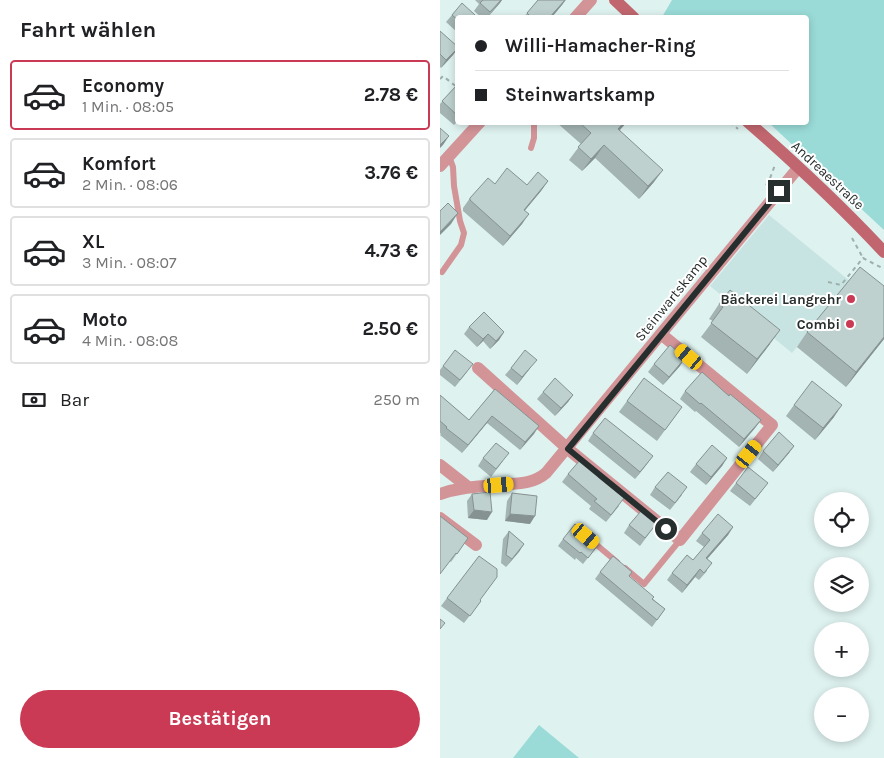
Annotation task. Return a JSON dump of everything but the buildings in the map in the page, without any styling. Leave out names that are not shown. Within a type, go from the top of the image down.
[{"type":"street","points":[[578,15],[591,0]]},
{"type":"street","points":[[615,0],[631,15]]},
{"type":"street","points":[[444,161],[477,125]]},
{"type":"street","name":"Andreaestraße","points":[[751,125],[859,225],[884,252]]},
{"type":"street","name":"Steinwartskamp","points":[[440,494],[468,487],[529,482],[540,479],[568,449],[798,168]]},
{"type":"street","points":[[478,368],[568,449],[680,540],[772,426],[661,334]]},
{"type":"street","points":[[440,465],[468,487]]},
{"type":"street","points":[[440,518],[476,545]]},
{"type":"lane","points":[[531,148],[534,138],[534,125]]},
{"type":"lane","points":[[442,272],[461,245],[464,233],[454,186],[453,167],[444,161]]},
{"type":"lane","points":[[586,536],[644,584],[680,540]]},
{"type":"path","points":[[440,79],[443,76],[455,86]]},
{"type":"path","points":[[851,237],[863,258],[884,269]]},
{"type":"path","points":[[828,282],[841,285],[863,258]]},
{"type":"shaded area","points":[[672,0],[884,0],[884,230],[771,125],[809,125],[809,15],[663,15]]},
{"type":"shaded area","points":[[769,215],[884,309],[884,339],[846,387],[797,347],[792,353],[710,286]]},
{"type":"shaded area","points":[[539,725],[579,758],[513,758]]},
{"type":"place","name":"Bäckerei Langrehr","points":[[851,299]]},
{"type":"place","name":"Combi","points":[[850,324]]},
{"type":"route","points":[[666,529],[568,449],[779,191]]}]
